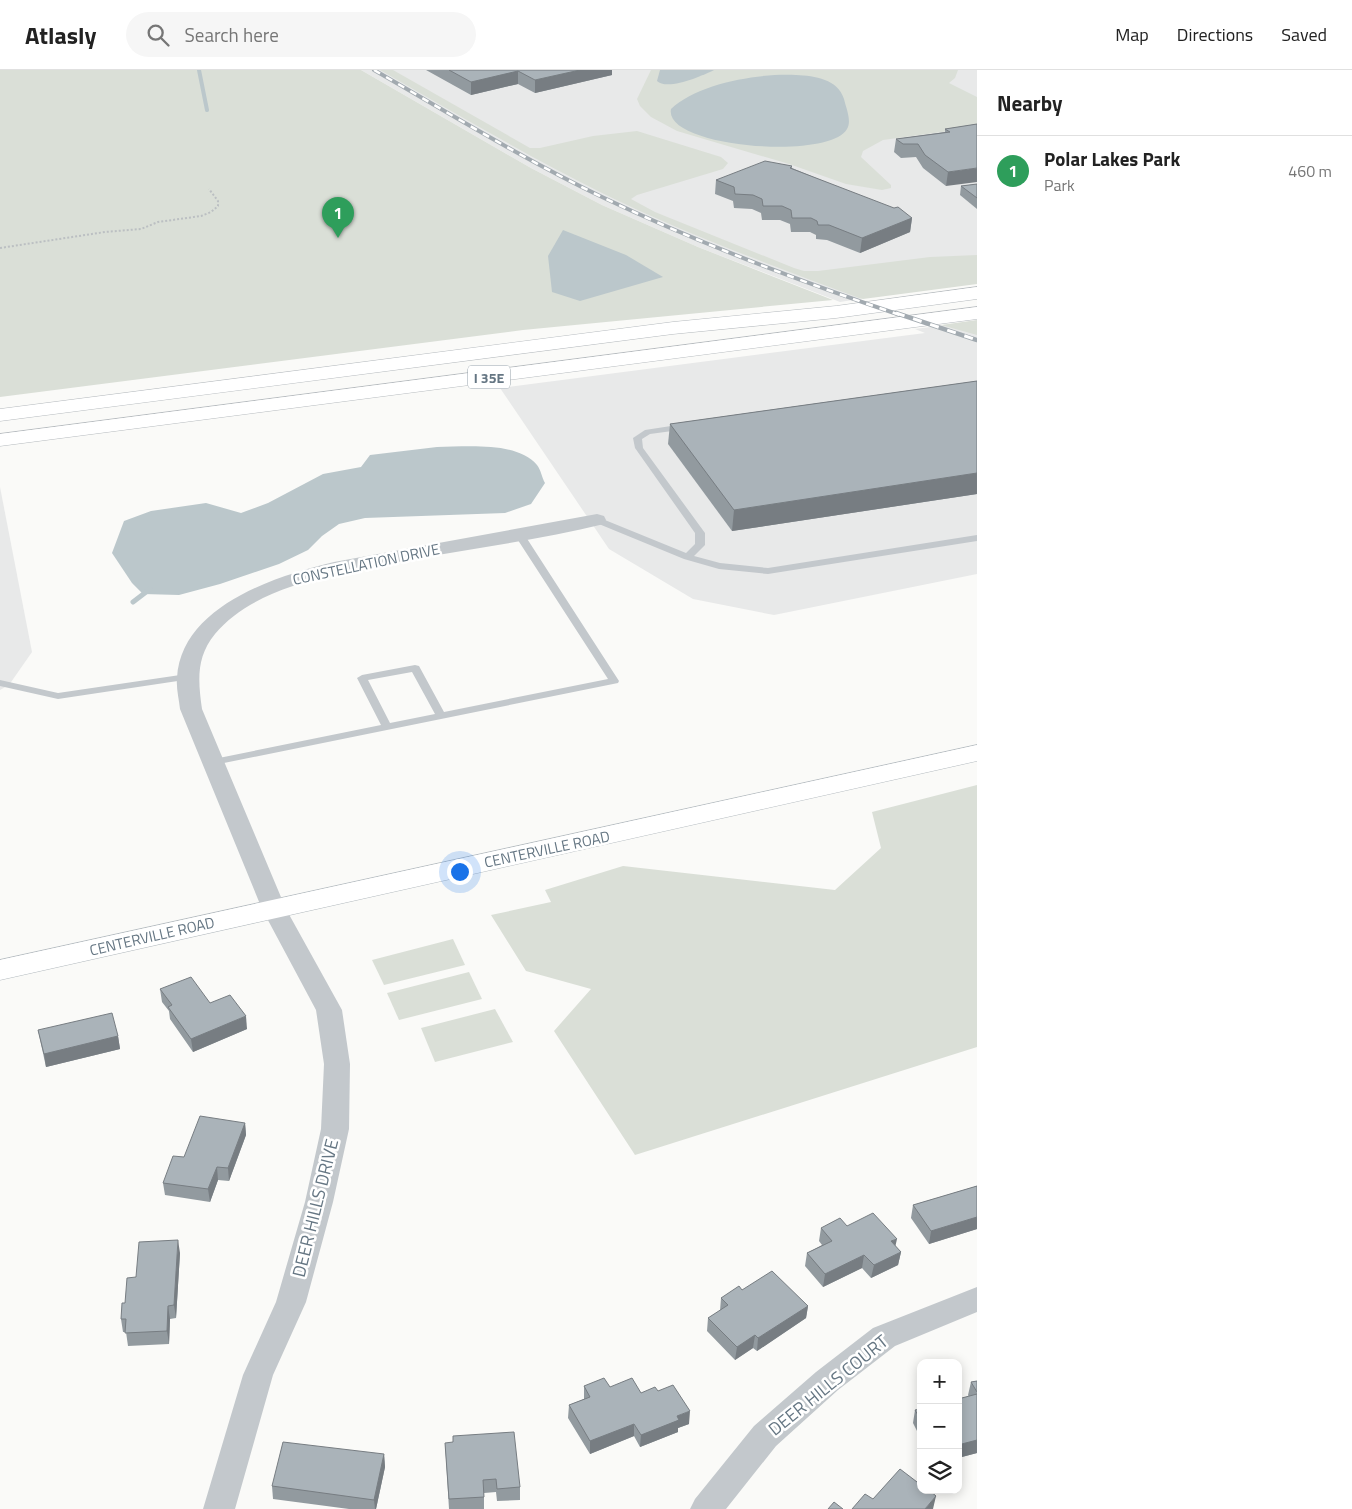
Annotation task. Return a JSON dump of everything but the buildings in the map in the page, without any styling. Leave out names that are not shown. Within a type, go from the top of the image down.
[{"type":"main road","name":"I 35E","points":[[0,415],[673,328],[836,312],[977,294]]},
{"type":"main road","name":"I 35E","points":[[0,440],[977,313]]},
{"type":"main road","name":"CENTERVILLE ROAD","points":[[0,970],[274,908],[582,842],[977,752]]},
{"type":"street","name":"CONSTELLATION DRIVE","points":[[274,908],[191,709],[187,693],[187,677],[191,656],[199,641],[212,625],[250,597],[274,585],[300,576],[334,568],[597,520]]},
{"type":"street","name":"DEER HILLS DRIVE","points":[[219,1509],[258,1375],[291,1302],[320,1202],[335,1129],[337,1064],[329,1010],[274,908]]},
{"type":"street","name":"DEER HILLS COURT","points":[[706,1509],[765,1436],[827,1381],[884,1337],[977,1298]]},
{"type":"lane","points":[[687,557],[700,545],[700,533],[639,448],[637,438],[648,432],[697,426]]},
{"type":"lane","points":[[597,520],[687,557],[719,566],[768,571],[977,538]]},
{"type":"lane","points":[[214,762],[614,681],[519,534]]},
{"type":"lane","points":[[387,727],[362,678],[415,668],[441,716]]},
{"type":"lane","points":[[0,683],[58,696],[187,677]]},
{"type":"path","points":[[0,248],[79,235],[141,229],[158,222],[202,216],[218,206],[218,201],[209,189]]},
{"type":"shaded area","points":[[0,70],[361,70],[531,168],[602,205],[698,247],[833,300],[523,330],[0,397]]},
{"type":"shaded area","points":[[361,70],[977,70],[977,280],[840,302],[698,247],[602,205],[531,168]]},
{"type":"shaded area","points":[[380,70],[393,70],[530,148],[540,148],[593,136],[637,131],[721,157],[728,163],[723,169],[637,195],[631,199],[655,212],[794,268],[804,271],[818,271],[930,257],[977,255],[977,284],[859,298],[763,262],[637,210],[520,150]]},
{"type":"shaded area","points":[[651,70],[958,70],[955,78],[949,83],[977,97],[977,130],[971,128],[883,140],[863,151],[861,157],[891,185],[891,188],[882,190],[846,184],[789,164],[677,131],[651,117],[640,106],[637,99]]},
{"type":"shaded area","points":[[660,70],[714,70],[685,82],[662,84],[657,81]]},
{"type":"shaded area","points":[[811,76],[825,80],[837,87],[841,92],[849,122],[847,129],[834,139],[811,145],[781,147],[749,145],[718,140],[693,133],[676,122],[671,109],[697,92],[713,86],[748,78]]},
{"type":"shaded area","points":[[563,230],[626,255],[663,277],[580,301],[552,292],[548,256]]},
{"type":"shaded area","points":[[977,320],[977,335],[941,325]]},
{"type":"shaded area","points":[[953,324],[977,331],[977,574],[774,615],[693,599],[609,549],[500,388],[925,333],[915,329]]},
{"type":"shaded area","points":[[476,446],[517,452],[528,457],[537,465],[545,483],[531,504],[505,513],[365,518],[339,524],[322,536],[308,550],[279,564],[220,584],[179,595],[143,594],[132,583],[112,553],[124,521],[151,511],[206,503],[241,513],[268,503],[323,474],[361,467],[370,455],[437,447]]},
{"type":"shaded area","points":[[0,487],[32,652],[9,685],[0,690]]},
{"type":"shaded area","points":[[977,785],[977,1047],[635,1155],[554,1031],[591,989],[526,971],[491,915],[551,902],[545,890],[623,866],[835,890],[881,848],[872,812]]},
{"type":"shaded area","points":[[453,939],[465,965],[384,985],[372,960]]},
{"type":"shaded area","points":[[469,972],[482,999],[399,1020],[387,993]]},
{"type":"shaded area","points":[[495,1009],[513,1042],[435,1062],[421,1028]]},
{"type":"waterway","points":[[199,70],[207,110]]},
{"type":"waterway","points":[[133,602],[150,589]]},
{"type":"railway","points":[[374,70],[544,167],[638,214],[824,289],[900,315]]},
{"type":"railway","points":[[896,313],[977,340]]},
{"type":"place","name":"Polar Lakes Park","points":[[338,238]]}]
